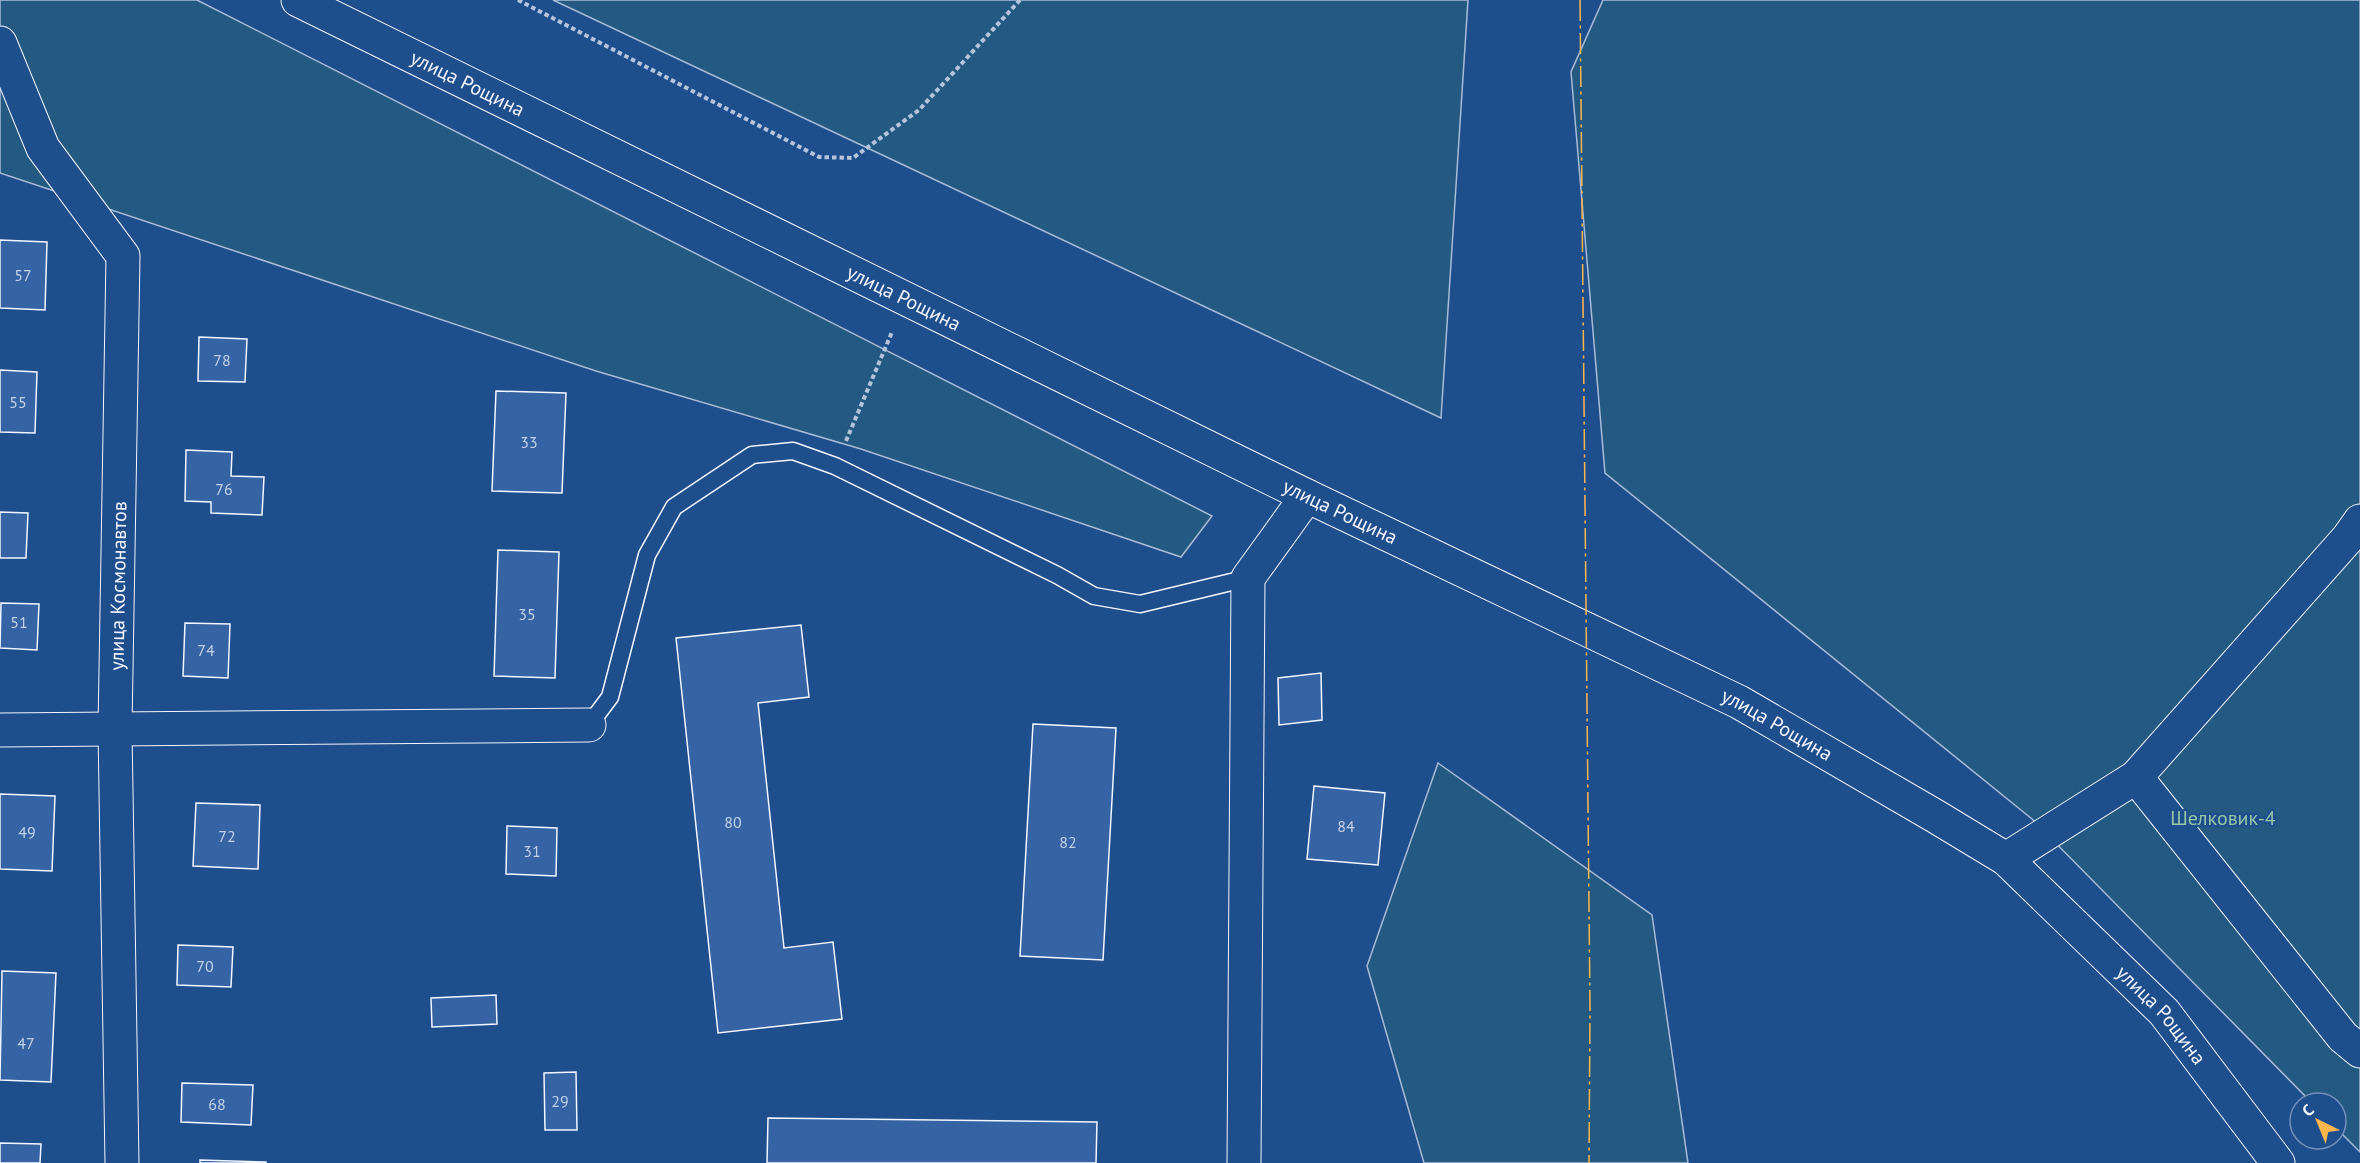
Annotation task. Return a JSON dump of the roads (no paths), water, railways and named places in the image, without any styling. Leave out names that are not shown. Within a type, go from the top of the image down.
[{"type":"street","name":"улица Рощина","points":[[298,0],[1307,496],[1739,702],[2006,859],[2164,1012],[2278,1163]]},
{"type":"street","name":"улица Космонавтов","points":[[0,44],[43,148],[123,256],[115,729],[122,1163]]},
{"type":"street","points":[[1244,1163],[1248,578],[1307,496]]},
{"type":"street","points":[[2006,859],[2136,777],[2356,537]]},
{"type":"street","points":[[0,730],[589,726]]},
{"type":"street","points":[[2136,777],[2343,1036],[2360,1051]]},
{"type":"lane","points":[[589,726],[610,698],[647,555],[674,507],[752,455],[793,452],[835,466],[1057,575],[1094,596],[1140,604],[1248,578]]},
{"type":"park label","name":"Шелковик-4","points":[[2223,818]]}]
